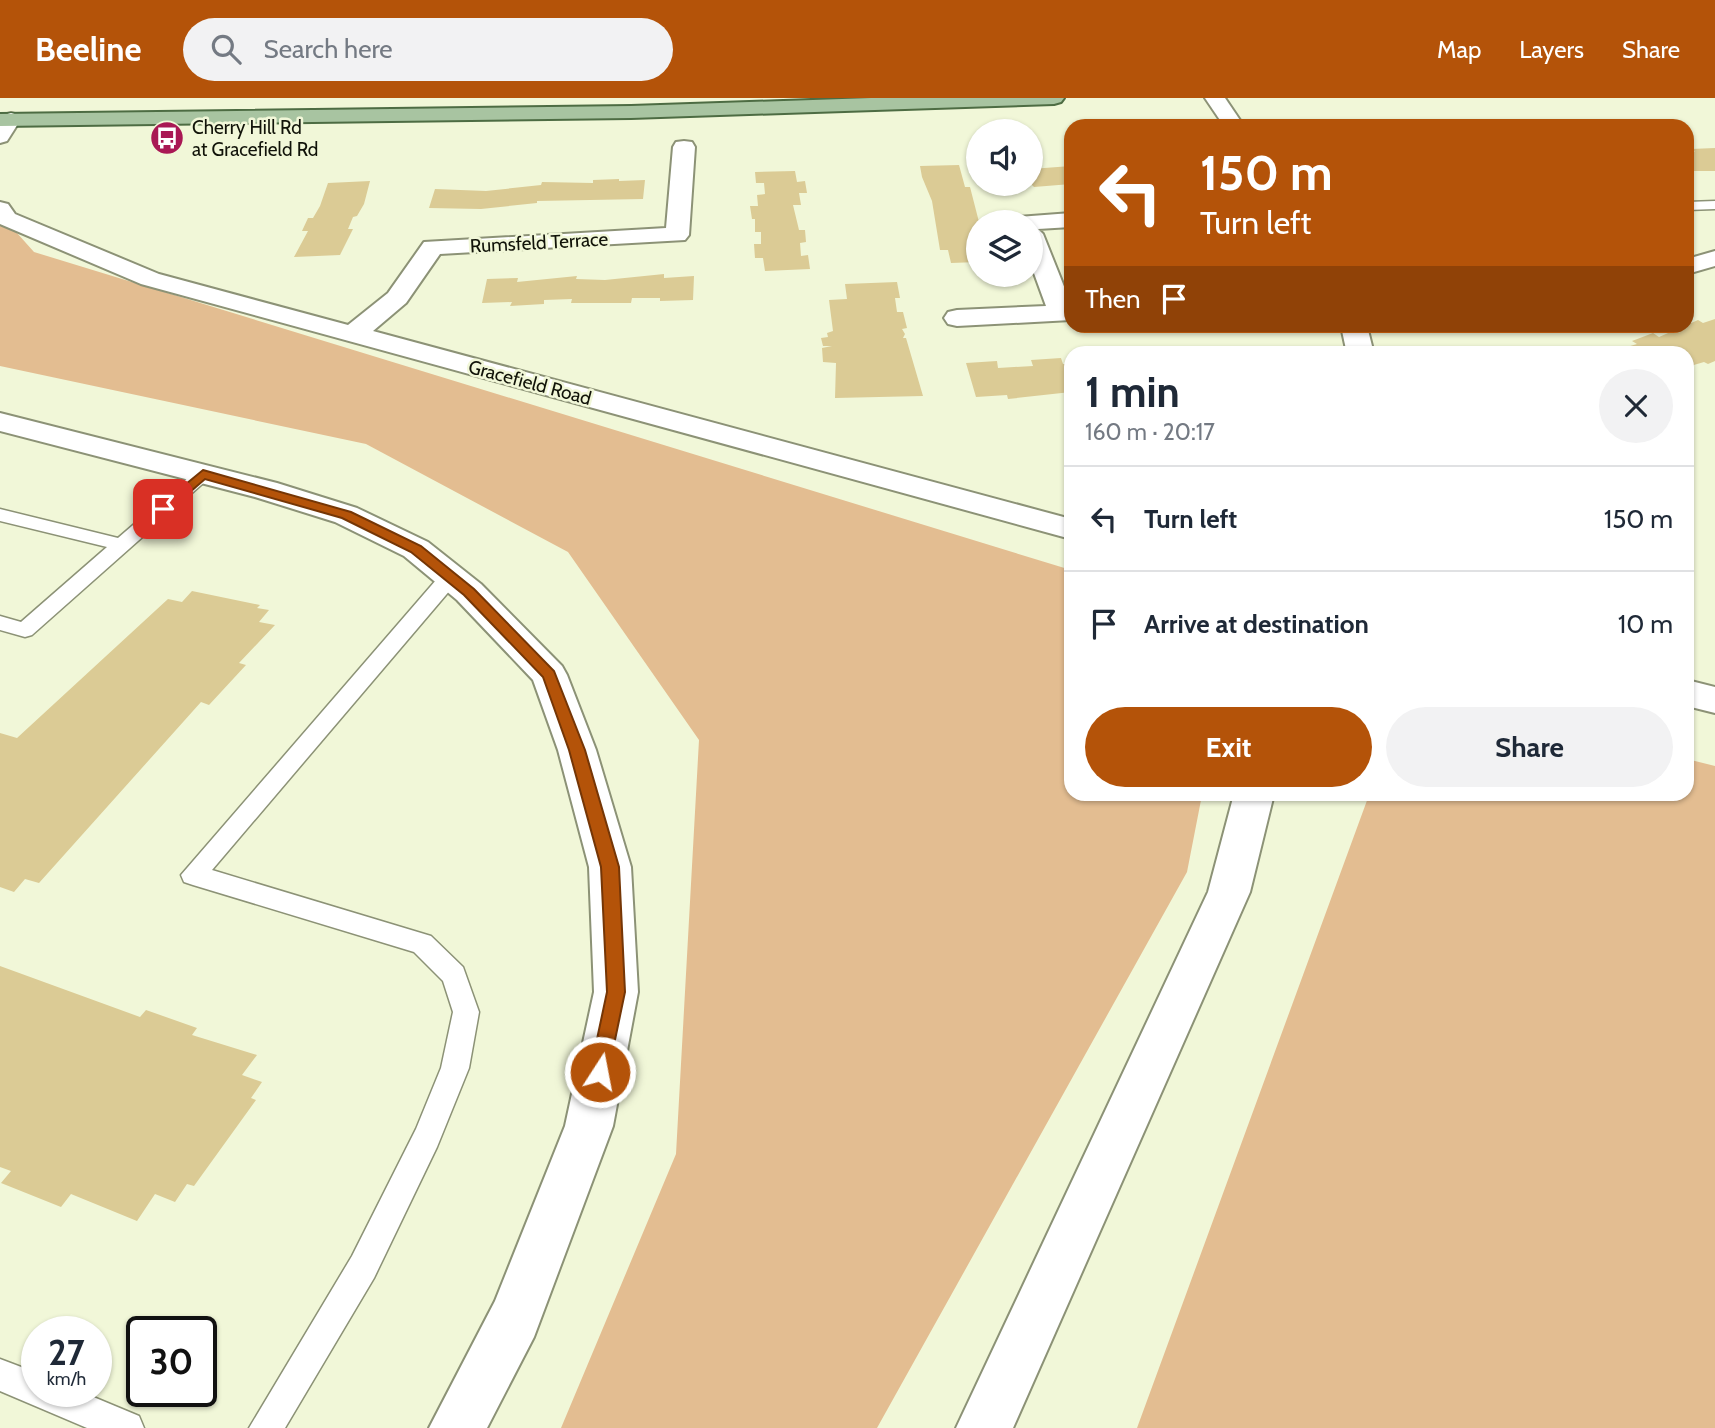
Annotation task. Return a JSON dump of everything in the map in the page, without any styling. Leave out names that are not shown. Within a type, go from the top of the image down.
[{"type":"main road","points":[[4,126],[1054,98]]},
{"type":"street","points":[[1215,98],[1229,119]]},
{"type":"street","name":"Rumsfeld Terrace","points":[[353,334],[397,298],[433,247],[677,235],[684,148]]},
{"type":"street","name":"Gracefield Road","points":[[0,209],[7,219],[150,279],[1064,527]]},
{"type":"street","points":[[1043,221],[1064,220]]},
{"type":"street","points":[[1694,265],[1715,258]]},
{"type":"street","points":[[1043,261],[1064,308]]},
{"type":"street","points":[[957,318],[1064,312]]},
{"type":"street","points":[[2,425],[203,474],[346,515],[416,549],[469,592],[549,675],[577,750],[610,867],[616,992],[589,1126],[515,1318],[457,1428]]},
{"type":"street","points":[[1694,695],[1715,700]]},
{"type":"street","points":[[984,1428],[1229,892],[1252,801]]},
{"type":"lane","points":[[1694,206],[1715,205]]},
{"type":"lane","points":[[0,623],[25,630],[203,474]]},
{"type":"lane","points":[[0,515],[122,545]]},
{"type":"lane","points":[[266,1428],[363,1267],[427,1137],[455,1068],[466,1012],[454,975],[422,944],[193,875],[450,577]]},
{"type":"lane","points":[[0,1375],[21,1384]]},
{"type":"lane","points":[[76,1407],[127,1428]]},
{"type":"shaded area","points":[[0,214],[34,252],[1064,568],[1064,801],[1201,801],[1187,872],[877,1428],[561,1428],[676,1154],[699,740],[568,552],[366,444],[0,366]]},
{"type":"shaded area","points":[[1694,761],[1715,766],[1715,1428],[1137,1428],[1367,801],[1694,801]]},
{"type":"building","points":[[1715,148],[1715,171],[1694,171],[1694,149]]},
{"type":"building","points":[[959,165],[966,196],[972,196],[976,210],[966,210],[966,262],[951,263],[948,250],[940,250],[932,201],[920,166]]},
{"type":"building","points":[[1064,167],[1064,185],[1043,186],[1043,168]]},
{"type":"building","points":[[795,171],[797,182],[805,181],[807,193],[799,193],[801,205],[793,205],[799,230],[805,230],[806,242],[800,243],[801,256],[808,255],[810,269],[765,271],[763,258],[755,258],[754,244],[761,244],[761,232],[755,232],[755,219],[752,219],[750,206],[758,206],[757,195],[765,194],[764,183],[756,183],[755,172]]},
{"type":"building","points":[[593,180],[645,180],[643,199],[537,201],[481,209],[429,208],[435,189],[486,191],[541,185],[542,182],[593,183]]},
{"type":"building","points":[[370,181],[364,204],[357,216],[353,217],[348,229],[353,229],[340,255],[294,257],[308,231],[302,231],[308,218],[313,218],[320,206],[328,183]]},
{"type":"building","points":[[664,274],[664,278],[694,276],[693,300],[632,298],[631,303],[571,303],[572,299],[544,300],[544,304],[510,306],[512,302],[482,303],[487,279],[518,278],[517,282],[577,276],[576,279],[605,280]]},
{"type":"building","points":[[897,282],[900,298],[895,298],[897,312],[903,312],[907,328],[902,329],[905,334],[903,338],[906,338],[923,396],[835,398],[836,363],[823,362],[822,348],[832,346],[823,346],[821,338],[828,337],[827,333],[833,331],[829,300],[847,299],[845,284]]},
{"type":"building","points":[[1715,319],[1715,361],[1708,364],[1704,362],[1694,365],[1694,346],[1630,346],[1637,344],[1632,341],[1653,333],[1659,337],[1668,333],[1694,333],[1694,322],[1698,320],[1703,323]]},
{"type":"building","points":[[1061,358],[1064,364],[1064,393],[1008,399],[1007,395],[976,397],[966,363],[997,361],[998,368],[1033,366],[1031,360]]},
{"type":"building","points":[[192,591],[260,605],[257,608],[269,610],[259,622],[275,625],[239,663],[246,665],[209,705],[201,702],[39,883],[25,879],[14,892],[0,887],[0,733],[17,738],[168,599],[182,602]]},
{"type":"building","points":[[0,966],[140,1017],[146,1010],[197,1028],[192,1035],[257,1055],[242,1075],[262,1082],[251,1098],[256,1100],[194,1186],[187,1184],[175,1202],[155,1194],[137,1221],[71,1194],[61,1207],[1,1183],[11,1171],[0,1167]]},
{"type":"place","name":"Cherry Hill Rd at Gracefield Rd","points":[[167,138]]},
{"type":"route","points":[[163,509],[203,474],[346,515],[416,549],[469,592],[549,675],[577,750],[610,867],[616,992],[600,1072]]}]
